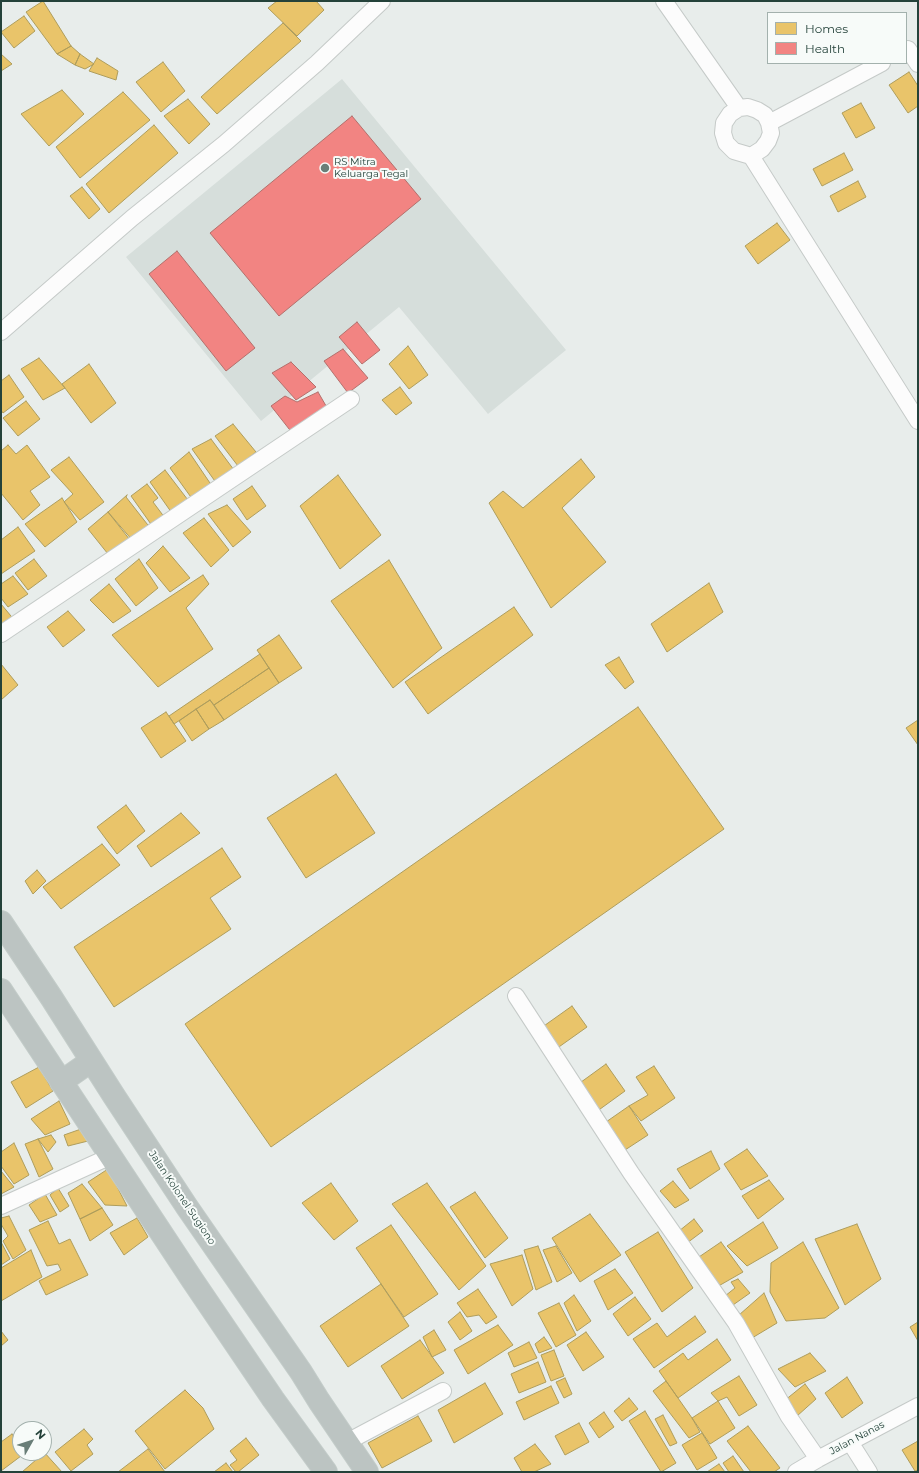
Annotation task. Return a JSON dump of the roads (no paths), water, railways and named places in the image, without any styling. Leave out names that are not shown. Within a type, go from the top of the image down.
[{"type":"highway","name":"Jalan Kolonel Sugiono","points":[[1,922],[187,1207],[367,1472]]},
{"type":"highway","points":[[4,1001],[61,1082],[273,1399],[326,1472]]},
{"type":"highway","points":[[61,1082],[91,1061]]},
{"type":"street","points":[[1,332],[132,218],[224,144],[311,68],[382,1]]},
{"type":"street","points":[[664,1],[739,108]]},
{"type":"street","points":[[911,47],[918,64]]},
{"type":"street","points":[[769,123],[880,64]]},
{"type":"street","points":[[751,156],[762,149],[768,142],[771,133],[769,123],[765,115],[757,110],[748,107],[739,108],[730,114],[724,123],[723,133],[726,143],[734,151],[751,156],[918,421]]},
{"type":"street","points":[[1,634],[351,399]]},
{"type":"street","points":[[516,996],[631,1173],[736,1323],[786,1412],[818,1459]]},
{"type":"street","points":[[1,1206],[111,1156]]},
{"type":"street","points":[[347,1442],[443,1391]]},
{"type":"street","name":"Jalan Nanas","points":[[796,1472],[918,1406]]},
{"type":"street","points":[[850,1442],[869,1472]]},
{"type":"place","name":"RS Mitra Keluarga Tegal","points":[[325,168]]}]
